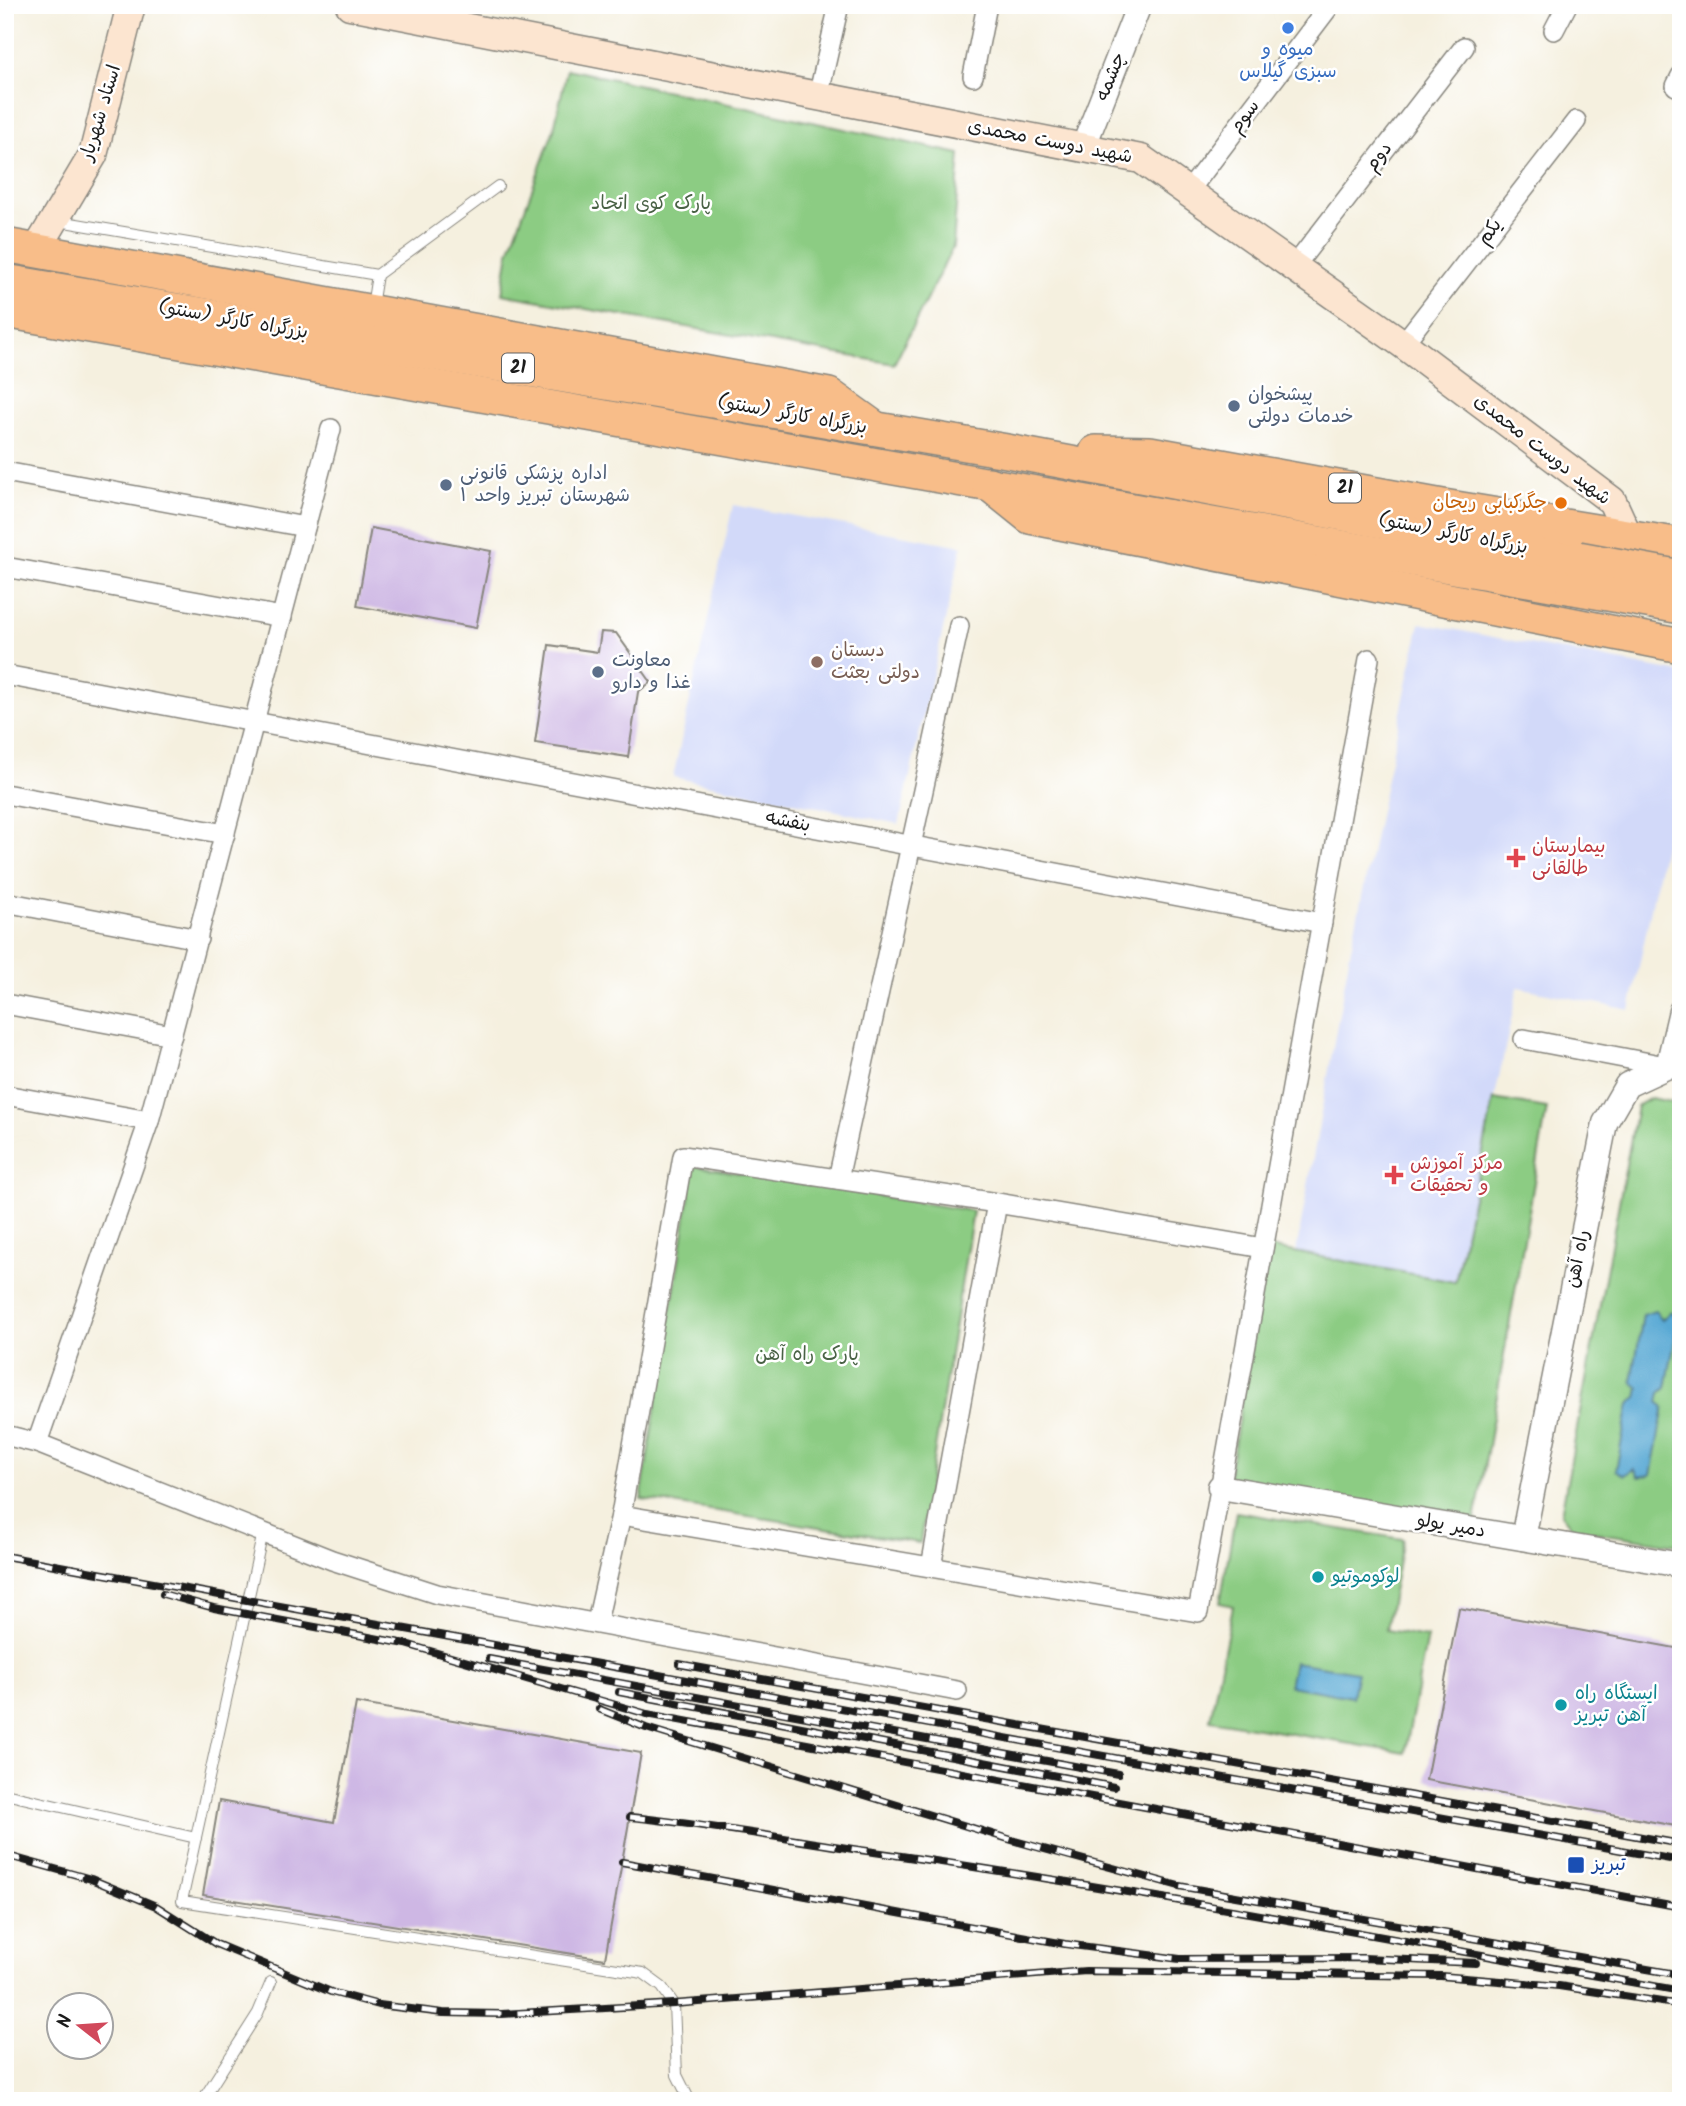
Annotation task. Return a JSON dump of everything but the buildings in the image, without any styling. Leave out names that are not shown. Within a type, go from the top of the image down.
[{"type":"highway","points":[[21,248],[830,395],[877,429]]},
{"type":"highway","name":"بزرگراه کارگر (سنتو)","points":[[5,281],[1007,451],[1576,573]]},
{"type":"highway","name":"بزرگراه کارگر (سنتو)","points":[[5,311],[987,482],[1576,573]]},
{"type":"highway","name":"21","points":[[1007,451],[1150,453],[1443,506],[1681,545]]},
{"type":"highway","points":[[987,482],[1030,517],[1681,646]]},
{"type":"highway","points":[[1585,628],[1602,624],[1623,607],[1634,553],[1628,536]]},
{"type":"highway","name":"21","points":[[1576,573],[1681,577]]},
{"type":"highway","name":"21","points":[[1576,573],[1681,607]]},
{"type":"main road","name":"استاد شهریار","points":[[21,248],[55,220],[93,155],[131,5]]},
{"type":"main road","name":"شهید دوست محمدی","points":[[350,5],[443,15],[818,97],[1141,159],[1403,344],[1612,501],[1628,536]]},
{"type":"street","points":[[818,97],[839,5]]},
{"type":"street","points":[[973,76],[987,5]]},
{"type":"street","name":"چشمه","points":[[1083,148],[1139,5]]},
{"type":"street","points":[[1554,30],[1567,5]]},
{"type":"street","name":"سوم","points":[[1188,192],[1328,8]]},
{"type":"street","name":"دوم","points":[[1293,267],[1464,47]]},
{"type":"street","name":"یکم","points":[[1403,344],[1576,121]]},
{"type":"street","points":[[37,1443],[149,1121],[331,429]]},
{"type":"street","points":[[5,472],[305,527]]},
{"type":"street","points":[[5,567],[282,617]]},
{"type":"street","points":[[838,1179],[959,626]]},
{"type":"street","points":[[621,1515],[1198,1612],[1369,659]]},
{"type":"street","name":"بنفشه","points":[[5,675],[1322,923]]},
{"type":"street","points":[[5,794],[225,834]]},
{"type":"street","points":[[5,902],[198,939]]},
{"type":"street","points":[[5,1004],[173,1035]]},
{"type":"street","points":[[1524,1039],[1674,1067],[1681,1012]]},
{"type":"street","name":"راه آهن","points":[[1523,1538],[1605,1124],[1627,1085],[1674,1067]]},
{"type":"street","points":[[5,1095],[149,1121]]},
{"type":"street","points":[[597,1622],[621,1515],[683,1156],[997,1203],[1263,1248]]},
{"type":"street","points":[[931,1567],[997,1203]]},
{"type":"street","points":[[5,1435],[37,1443],[332,1560],[437,1594],[957,1691]]},
{"type":"street","name":"دمیر یولو","points":[[1220,1487],[1681,1565]]},
{"type":"lane","points":[[371,312],[377,275],[498,186]]},
{"type":"lane","points":[[55,220],[377,275]]},
{"type":"lane","points":[[263,1532],[182,1901],[643,1973],[662,1987],[674,2004],[677,2075],[690,2101]]},
{"type":"lane","points":[[5,1794],[196,1838]]},
{"type":"lane","points":[[202,2101],[258,2014],[271,1982]]},
{"type":"shaded area","name":"دبستان دولتی بعثت","points":[[733,505],[962,546],[899,824],[673,777]]},
{"type":"shaded area","name":"بیمارستان طالقانی","points":[[1420,623],[1681,673],[1681,764],[1630,1010],[1518,987],[1456,1282],[1296,1252],[1350,953]]},
{"type":"green space","name":"پارک کوی اتحاد","points":[[567,69],[960,154],[953,247],[894,364],[502,294],[509,252],[554,129]]},
{"type":"green space","points":[[1651,1098],[1681,1104],[1681,1541],[1677,1545],[1573,1529],[1561,1514],[1637,1106]]},
{"type":"green space","points":[[1494,1099],[1547,1108],[1475,1521],[1228,1481],[1268,1247],[1455,1282]]},
{"type":"green space","name":"پارک راه آهن","points":[[694,1166],[973,1211],[920,1543],[641,1499]]},
{"type":"green space","points":[[1236,1512],[1403,1539],[1386,1630],[1427,1637],[1405,1753],[1210,1720],[1233,1606],[1220,1603]]},
{"type":"water","points":[[1655,1311],[1662,1320],[1670,1312],[1679,1318],[1666,1388],[1660,1393],[1658,1402],[1664,1407],[1651,1475],[1639,1477],[1634,1469],[1625,1475],[1616,1470],[1629,1404],[1637,1398],[1639,1388],[1632,1382],[1643,1315]]},
{"type":"water","points":[[1294,1662],[1357,1672],[1352,1697],[1289,1686]]},
{"type":"railway","points":[[5,1556],[1681,1861]]},
{"type":"railway","points":[[163,1594],[214,1608],[406,1644],[647,1714],[1681,1907]]},
{"type":"railway","points":[[489,1659],[1118,1774]]},
{"type":"railway","points":[[679,1664],[1681,1844]]},
{"type":"railway","points":[[619,1692],[1114,1787]]},
{"type":"railway","points":[[599,1709],[646,1728],[1015,1841],[1179,1886],[1681,1975]]},
{"type":"railway","points":[[630,1817],[722,1828],[1076,1883],[1681,1991]]},
{"type":"railway","points":[[5,1855],[91,1879],[156,1906],[216,1944],[331,1992],[379,2005],[443,2013],[502,2014],[674,2004],[1086,1971],[1441,1976],[1559,1986],[1681,2005]]},
{"type":"railway","points":[[622,1862],[1065,1944],[1180,1959],[1363,1958],[1476,1963]]},
{"type":"place","name":"میوه و سبزی گیلاس","points":[[1288,28]]},
{"type":"place","name":"پیشخوان خدمات دولتی","points":[[1234,406]]},
{"type":"place","name":"اداره پزشکی قانونی شهرستان تبریز واحد ۱","points":[[446,485]]},
{"type":"place","name":"جگرکبابی ریحان","points":[[1561,503]]},
{"type":"place","name":"دبستان دولتی بعثت","points":[[817,662]]},
{"type":"place","name":"معاونت غذا و دارو","points":[[598,672]]},
{"type":"place","name":"بیمارستان طالقانی","points":[[1516,858]]},
{"type":"place","name":"مرکز آموزش و تحقیقات","points":[[1394,1175]]},
{"type":"place","name":"لوکوموتیو","points":[[1318,1577]]},
{"type":"place","name":"ایستگاه راه آهن تبریز","points":[[1561,1705]]},
{"type":"place","name":"تبریز","points":[[1576,1865]]}]
